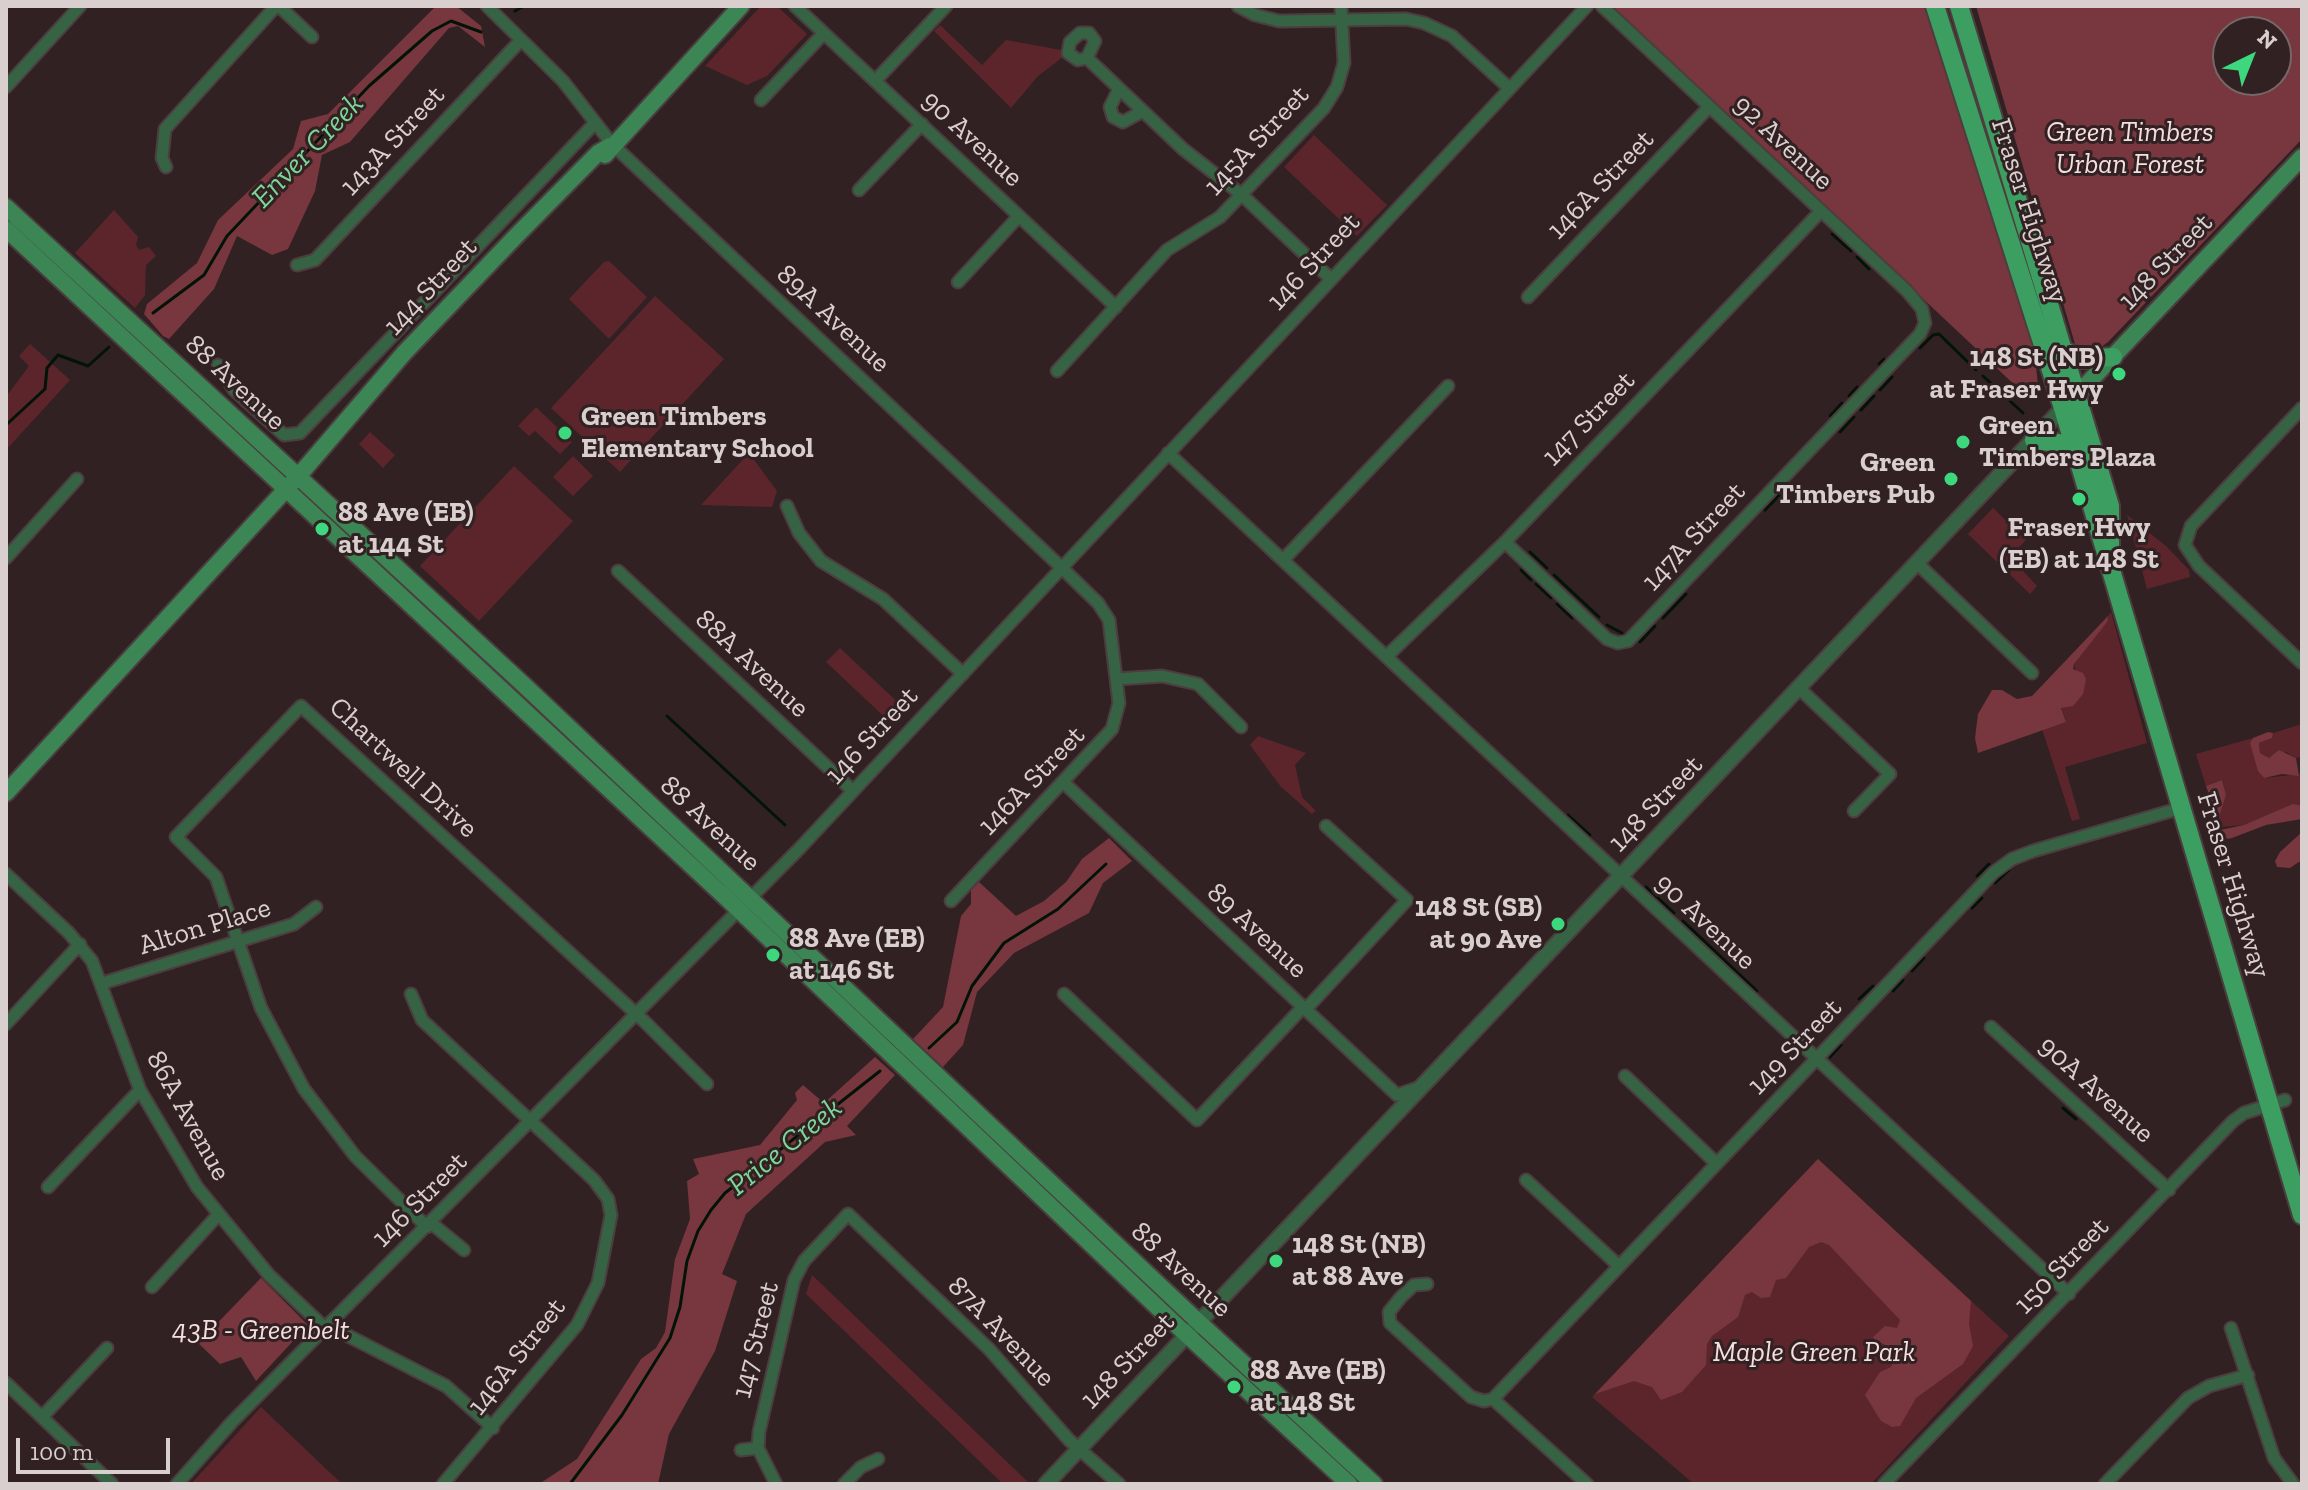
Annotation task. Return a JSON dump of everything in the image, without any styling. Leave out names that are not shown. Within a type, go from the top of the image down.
[{"type":"main road","name":"144 Street","points":[[6,793],[295,479],[313,466],[741,6]]},
{"type":"main road","name":"Fraser Highway","points":[[1935,6],[2063,408],[2181,808],[2278,1102],[2302,1215]]},
{"type":"main road","name":"Fraser Highway","points":[[1959,6],[2110,506],[2111,571]]},
{"type":"main road","name":"148 Street","points":[[2063,408],[2302,157]]},
{"type":"main road","name":"88 Avenue","points":[[6,207],[1194,1330],[1349,1484]]},
{"type":"main road","name":"88 Avenue","points":[[6,229],[295,479]]},
{"type":"main road","points":[[2064,351],[2083,359],[2113,357]]},
{"type":"main road","points":[[2034,440],[2058,443],[2076,451]]},
{"type":"main road","name":"88 Avenue","points":[[1194,1330],[1374,1484]]},
{"type":"street","points":[[6,87],[80,6]]},
{"type":"street","points":[[166,167],[162,158],[165,129],[277,6],[312,37]]},
{"type":"street","name":"89A Avenue","points":[[487,6],[563,81],[611,145],[1098,603],[1109,620],[1117,679]]},
{"type":"street","name":"90 Avenue","points":[[795,6],[1116,307]]},
{"type":"street","points":[[875,81],[946,6]]},
{"type":"street","points":[[1238,6],[1271,20],[1406,19],[1433,25],[1452,36],[1509,88]]},
{"type":"street","name":"145A Street","points":[[1057,371],[1167,250],[1220,217],[1330,98],[1344,63],[1341,6]]},
{"type":"street","name":"146 Street","points":[[177,1484],[232,1422],[531,1122],[853,791],[1587,6]]},
{"type":"street","name":"92 Avenue","points":[[1602,6],[1916,301],[1925,318]]},
{"type":"street","points":[[761,100],[824,33]]},
{"type":"street","name":"143A Street","points":[[297,265],[315,260],[520,41]]},
{"type":"street","points":[[1087,58],[1143,111],[1242,195],[1331,279]]},
{"type":"street","points":[[1119,89],[1110,107],[1113,117],[1123,122],[1143,111]]},
{"type":"street","name":"146A Street","points":[[1528,297],[1709,107]]},
{"type":"street","points":[[218,365],[234,390],[284,435],[294,436],[594,124]]},
{"type":"street","points":[[859,190],[922,124]]},
{"type":"street","name":"147 Street","points":[[1387,656],[1505,542],[1821,211]]},
{"type":"street","points":[[958,282],[1019,216]]},
{"type":"street","name":"147A Street","points":[[1505,542],[1607,639],[1621,643],[1633,637],[1909,345],[1922,330],[1925,318]]},
{"type":"street","points":[[1284,559],[1448,386]]},
{"type":"street","name":"148 Street","points":[[1046,1484],[1801,690],[2063,408]]},
{"type":"street","points":[[2302,408],[2191,526],[2185,545],[2199,566],[2302,663]]},
{"type":"street","name":"90 Avenue","points":[[1168,453],[2069,1294]]},
{"type":"street","points":[[6,558],[77,479]]},
{"type":"street","points":[[787,506],[799,533],[821,561],[883,599],[963,674]]},
{"type":"street","points":[[1918,564],[2032,673]]},
{"type":"street","name":"88A Avenue","points":[[618,571],[853,791]]},
{"type":"street","points":[[1117,679],[1162,676],[1198,684],[1241,727]]},
{"type":"street","name":"146A Street","points":[[951,901],[1112,729],[1118,712],[1117,679]]},
{"type":"street","points":[[1801,690],[1890,774],[1854,811]]},
{"type":"street","name":"Chartwell Drive","points":[[464,1250],[429,1225],[355,1156],[304,1089],[272,1032],[216,877],[176,837],[301,706],[636,1014]]},
{"type":"street","name":"89 Avenue","points":[[1063,782],[1397,1095],[1424,1085]]},
{"type":"street","name":"149 Street","points":[[1493,1399],[1816,1058],[2006,863],[2033,851],[2181,808]]},
{"type":"street","points":[[1064,994],[1197,1120],[1407,900],[1326,826]]},
{"type":"street","name":"86A Avenue","points":[[6,874],[80,944],[103,983],[140,1090],[187,1171],[218,1215],[269,1275],[328,1327],[446,1386],[493,1428]]},
{"type":"street","name":"Alton Place","points":[[103,983],[294,924],[316,907]]},
{"type":"street","points":[[6,1024],[80,944]]},
{"type":"street","points":[[411,994],[422,1020],[531,1122]]},
{"type":"street","points":[[636,1014],[707,1084]]},
{"type":"street","name":"90A Avenue","points":[[1991,1027],[2169,1190]]},
{"type":"street","points":[[1625,1076],[1716,1163]]},
{"type":"street","points":[[48,1187],[140,1090]]},
{"type":"street","name":"150 Street","points":[[1884,1484],[2238,1116],[2278,1102]]},
{"type":"street","name":"146A Street","points":[[443,1484],[565,1342],[589,1304],[611,1229],[608,1199],[594,1180],[531,1122]]},
{"type":"street","points":[[1526,1180],[1619,1266]]},
{"type":"street","name":"147 Street","points":[[758,1448],[794,1280],[804,1261],[848,1214]]},
{"type":"street","name":"87A Avenue","points":[[848,1214],[973,1333],[1079,1448],[1119,1484]]},
{"type":"street","points":[[152,1287],[218,1215]]},
{"type":"street","points":[[1427,1284],[1414,1285],[1401,1297],[1389,1312],[1390,1323],[1471,1397],[1484,1401],[1493,1399],[1587,1484]]},
{"type":"street","points":[[2231,1328],[2274,1458],[2293,1484]]},
{"type":"street","points":[[42,1417],[107,1348]]},
{"type":"street","points":[[2105,1484],[2188,1398],[2209,1386],[2248,1375]]},
{"type":"street","points":[[6,1383],[112,1484]]},
{"type":"street","points":[[741,1450],[758,1448],[776,1484]]},
{"type":"street","points":[[844,1484],[861,1467],[878,1459]]},
{"type":"green space","points":[[436,6],[456,6],[481,26],[485,47],[458,26],[449,28],[350,142],[322,155],[315,191],[288,249],[272,255],[237,236],[214,289],[169,339],[163,336],[144,314],[147,304],[197,263],[218,220],[293,149],[301,121],[328,114]]},
{"type":"green space","points":[[761,6],[777,6],[807,34],[767,76],[747,85],[705,66]]},
{"type":"green space","name":"Green Timbers Urban Forest","points":[[1612,6],[1924,6],[2034,346],[2038,386],[2035,391],[2021,391]]},
{"type":"green space","name":"Green Timbers Urban Forest","points":[[1976,6],[2302,6],[2302,139],[2108,342],[2093,353],[2075,344]]},
{"type":"green space","points":[[940,25],[982,65],[1006,40],[1061,50],[1063,57],[1038,76],[1011,108],[934,31]]},
{"type":"green space","points":[[1314,135],[1387,205],[1357,236],[1284,167]]},
{"type":"green space","points":[[114,210],[138,237],[136,245],[139,250],[149,247],[156,256],[146,265],[145,295],[135,308],[75,253]]},
{"type":"green space","points":[[609,261],[647,297],[609,339],[569,299],[604,262]]},
{"type":"green space","points":[[655,296],[724,359],[620,472],[551,408]]},
{"type":"green space","points":[[30,344],[70,380],[6,450],[6,397],[29,366],[19,356]]},
{"type":"green space","points":[[536,407],[572,442],[560,454],[535,431],[529,436],[518,426]]},
{"type":"green space","points":[[370,432],[395,455],[383,468],[359,444]]},
{"type":"green space","points":[[749,453],[777,491],[772,507],[701,505]]},
{"type":"green space","points":[[573,456],[593,476],[573,496],[553,477]]},
{"type":"green space","points":[[514,466],[573,521],[479,621],[420,566]]},
{"type":"green space","points":[[1993,508],[2026,540],[2010,557],[2037,586],[2030,594],[1968,534]]},
{"type":"green space","points":[[2127,515],[2166,546],[2189,570],[2190,577],[2147,589]]},
{"type":"green space","points":[[2111,612],[2147,743],[2065,767],[2080,819],[2072,821],[2042,729],[2066,722],[2061,707],[2076,672],[2074,664]]},
{"type":"green space","points":[[2108,616],[2107,622],[2074,664],[2073,669],[2083,673],[2086,679],[2083,694],[2073,706],[2061,708],[2066,722],[1978,753],[1975,738],[1978,714],[1992,690],[2002,690],[2017,699],[2032,696]]},
{"type":"green space","points":[[840,648],[907,711],[893,725],[826,662]]},
{"type":"green space","points":[[2302,724],[2302,757],[2296,758],[2286,752],[2268,758],[2260,753],[2259,743],[2271,738],[2273,733]]},
{"type":"green space","points":[[2273,733],[2272,738],[2259,743],[2260,753],[2269,758],[2279,750],[2296,758],[2299,776],[2282,774],[2264,778],[2258,771],[2250,743],[2253,738]]},
{"type":"green space","points":[[1258,736],[1306,753],[1295,765],[1302,797],[1316,811],[1312,814],[1281,787],[1250,745]]},
{"type":"green space","points":[[2253,738],[2250,743],[2264,778],[2301,774],[2302,806],[2244,825],[2221,827],[2218,820],[2226,795],[2222,780],[2206,786],[2196,754]]},
{"type":"green space","points":[[2222,780],[2226,795],[2218,820],[2206,786]]},
{"type":"green space","points":[[2293,804],[2302,806],[2302,819],[2266,825],[2227,839],[2220,830],[2244,825]]},
{"type":"green space","points":[[2302,832],[2302,860],[2290,868],[2277,867],[2275,861],[2280,852]]},
{"type":"green space","points":[[1109,838],[1132,861],[1103,883],[1089,913],[1014,953],[977,992],[963,1045],[943,1067],[913,1039],[943,1007],[961,916],[971,904],[971,890],[979,882],[1016,916],[1044,901],[1066,882],[1082,859]]},
{"type":"green space","points":[[875,1057],[895,1075],[847,1126],[856,1135],[825,1142],[746,1214],[722,1274],[737,1281],[715,1351],[669,1434],[658,1484],[539,1484],[577,1459],[641,1359],[656,1348],[665,1332],[675,1259],[690,1219],[687,1181],[699,1174],[693,1159],[760,1145],[797,1100],[795,1093],[803,1085],[824,1103]]},
{"type":"green space","name":"Maple Green Park","points":[[1818,1159],[2009,1336],[1871,1484],[1694,1484],[1592,1397]]},
{"type":"green space","points":[[1818,1159],[1971,1301],[1969,1324],[1973,1346],[1963,1364],[1916,1398],[1900,1426],[1892,1427],[1881,1421],[1865,1395],[1880,1372],[1891,1367],[1895,1356],[1890,1347],[1873,1337],[1885,1326],[1897,1328],[1900,1320],[1829,1245],[1821,1242],[1809,1247],[1786,1278],[1776,1280],[1770,1297],[1761,1298],[1752,1292],[1745,1295],[1738,1317],[1712,1336],[1707,1344],[1706,1365],[1682,1392],[1661,1400],[1652,1387],[1634,1381],[1595,1394]]},
{"type":"green space","points":[[812,1275],[1028,1482],[1003,1484],[806,1294]]},
{"type":"green space","name":"43B - Greenbelt","points":[[261,1278],[308,1325],[256,1381],[241,1357],[220,1364],[198,1343]]},
{"type":"green space","points":[[261,1407],[342,1484],[191,1484]]},
{"type":"waterway","name":"Enver Creek","points":[[515,11],[524,6]]},
{"type":"waterway","name":"Enver Creek","points":[[153,313],[204,275],[227,236],[369,86],[432,31],[451,21],[481,32]]},
{"type":"waterway","points":[[1832,234],[1851,251]]},
{"type":"waterway","points":[[1857,257],[1869,269]]},
{"type":"waterway","points":[[1920,348],[1933,335],[1939,334],[1976,370]]},
{"type":"waterway","name":"Enver Creek","points":[[6,425],[45,389],[47,368],[58,355],[88,366],[109,347]]},
{"type":"waterway","points":[[1879,364],[1884,359]]},
{"type":"waterway","points":[[1983,376],[2023,413]]},
{"type":"waterway","points":[[1880,390],[1892,377]]},
{"type":"waterway","points":[[1849,396],[1857,387]]},
{"type":"waterway","points":[[1861,410],[1874,396]]},
{"type":"waterway","points":[[1830,416],[1842,403]]},
{"type":"waterway","points":[[1840,432],[1854,417]]},
{"type":"waterway","points":[[1765,510],[1789,485]]},
{"type":"waterway","points":[[1530,552],[1547,568]]},
{"type":"waterway","points":[[1521,570],[1531,580]]},
{"type":"waterway","points":[[1554,575],[1599,617]]},
{"type":"waterway","points":[[1536,584],[1551,598]]},
{"type":"waterway","points":[[1663,618],[1686,594]]},
{"type":"waterway","points":[[1557,604],[1572,618]]},
{"type":"waterway","points":[[1607,625],[1622,633]]},
{"type":"waterway","points":[[1640,642],[1655,626]]},
{"type":"waterway","points":[[667,716],[785,825]]},
{"type":"waterway","points":[[1568,815],[1590,835]]},
{"type":"waterway","name":"Price Creek","points":[[929,1048],[957,1022],[972,986],[1004,943],[1058,909],[1106,864]]},
{"type":"waterway","points":[[1977,876],[1989,864]]},
{"type":"waterway","points":[[1995,883],[2009,870]]},
{"type":"waterway","points":[[1646,887],[1674,913]]},
{"type":"waterway","points":[[1972,908],[1982,898]]},
{"type":"waterway","points":[[1683,921],[1757,991]]},
{"type":"waterway","points":[[1912,971],[1924,958]]},
{"type":"waterway","points":[[1893,991],[1903,980]]},
{"type":"waterway","points":[[1859,999],[1873,986]]},
{"type":"waterway","points":[[1830,1057],[1841,1045]]},
{"type":"waterway","name":"Price Creek","points":[[570,1484],[622,1415],[670,1338],[680,1307],[687,1261],[698,1231],[711,1210],[725,1193],[880,1071]]},
{"type":"waterway","points":[[2063,1108],[2076,1119]]},
{"type":"place","name":"148 St (NB) at Fraser Hwy","points":[[2119,374]]},
{"type":"place","name":"Green Timbers Elementary School","points":[[565,433]]},
{"type":"place","name":"Green Timbers Plaza","points":[[1963,442]]},
{"type":"place","name":"Green Timbers Pub","points":[[1951,479]]},
{"type":"place","name":"Fraser Hwy (EB) at 148 St","points":[[2079,499]]},
{"type":"place","name":"88 Ave (EB) at 144 St","points":[[322,529]]},
{"type":"place","name":"148 St (SB) at 90 Ave","points":[[1558,924]]},
{"type":"place","name":"88 Ave (EB) at 146 St","points":[[773,955]]},
{"type":"place","name":"148 St (NB) at 88 Ave","points":[[1276,1261]]},
{"type":"place","name":"88 Ave (EB) at 148 St","points":[[1234,1387]]}]
